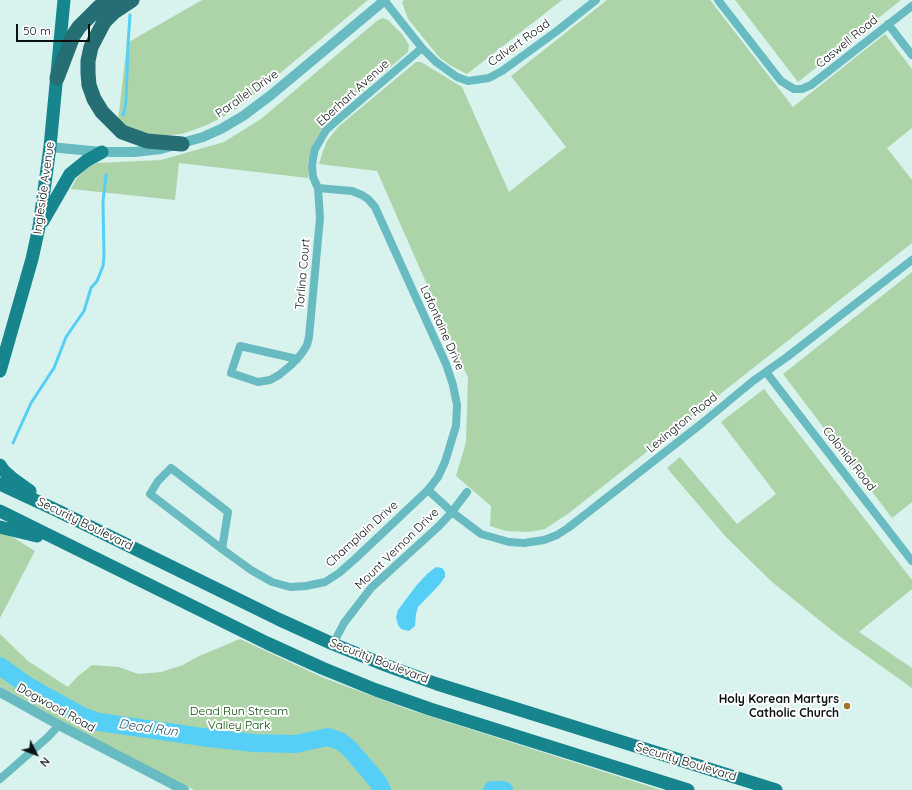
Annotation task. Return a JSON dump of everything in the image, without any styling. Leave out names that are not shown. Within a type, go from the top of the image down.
[{"type":"highway","points":[[57,78],[73,36],[79,27],[99,7],[111,0]]},
{"type":"highway","points":[[132,0],[114,12],[104,22],[91,47],[88,61],[89,85],[94,99],[102,112],[122,132],[147,141],[182,144]]},
{"type":"main road","name":"Ingleside Avenue","points":[[0,371],[32,259],[39,227],[50,147],[64,0]]},
{"type":"main road","points":[[39,227],[70,174],[86,161],[102,152]]},
{"type":"main road","points":[[0,465],[12,478],[56,510]]},
{"type":"main road","name":"Security Boulevard","points":[[0,484],[278,619],[333,644],[385,665],[437,684],[776,790]]},
{"type":"main road","points":[[0,511],[267,644],[376,690],[430,709],[688,790]]},
{"type":"main road","points":[[0,527],[64,544]]},
{"type":"street","name":"Parallel Drive","points":[[50,147],[102,152],[141,151],[161,149],[203,138],[243,116],[277,90],[385,0]]},
{"type":"street","name":"Calvert Road","points":[[385,0],[422,48],[436,62],[457,77],[468,81],[489,78],[508,67],[596,0]]},
{"type":"street","name":"Caswell Road","points":[[718,0],[781,81],[794,89],[802,89],[811,86],[912,6]]},
{"type":"street","points":[[888,24],[912,56]]},
{"type":"street","name":"Eberhart Avenue","points":[[318,188],[313,177],[312,158],[315,149],[326,130],[422,48]]},
{"type":"street","name":"Torlina Court","points":[[297,359],[240,346],[231,373],[258,382],[270,380],[279,375],[297,359],[307,344],[309,337],[320,218],[318,188]]},
{"type":"street","name":"Lafontaine Drive","points":[[318,188],[352,191],[368,199],[375,207],[446,364],[454,385],[457,405],[456,426],[445,462],[438,477],[428,490]]},
{"type":"street","name":"Lexington Road","points":[[452,512],[481,534],[509,542],[524,543],[544,540],[557,535],[583,518],[701,424],[737,393],[787,358],[912,260]]},
{"type":"street","name":"Colonial Road","points":[[766,372],[912,562]]},
{"type":"street","name":"Champlain Drive","points":[[222,549],[228,512],[171,468],[158,481],[150,494],[222,549],[251,570],[272,582],[290,587],[306,586],[325,582],[339,573],[428,490]]},
{"type":"street","points":[[428,490],[452,512]]},
{"type":"street","name":"Mount Vernon Drive","points":[[333,644],[344,623],[371,588],[439,526],[467,492]]},
{"type":"street","name":"Dogwood Road","points":[[0,692],[59,725],[184,790]]},
{"type":"street","points":[[0,779],[48,737],[59,725]]},
{"type":"green space","points":[[202,0],[368,0],[243,104],[223,117],[207,125],[182,134],[158,136],[141,133],[124,126],[118,121],[127,43]]},
{"type":"green space","points":[[404,0],[562,0],[467,74],[451,66],[439,57],[408,19],[402,2]]},
{"type":"green space","points":[[607,0],[710,0],[793,107],[885,34],[912,69],[912,128],[887,148],[912,180],[912,243],[569,513],[545,529],[528,532],[506,531],[490,526],[491,506],[456,476],[466,442],[468,378],[377,171],[319,164],[327,141],[338,127],[416,62],[421,62],[462,87],[509,192],[566,147],[511,76]]},
{"type":"green space","points":[[735,0],[901,0],[798,82]]},
{"type":"green space","points":[[383,18],[388,20],[402,34],[409,45],[408,52],[326,122],[314,142],[308,161],[308,178],[179,163],[175,200],[71,189],[76,179],[87,168],[97,163],[161,160],[224,142],[261,119],[378,20]]},
{"type":"green space","points":[[912,272],[912,502],[892,518],[783,374]]},
{"type":"green space","points":[[764,389],[912,580],[912,589],[859,632],[912,668],[912,688],[839,636],[772,582],[726,537],[667,468],[680,457],[737,524],[776,494],[721,422]]},
{"type":"green space","points":[[0,533],[6,533],[35,551],[0,618]]},
{"type":"green space","name":"Dead Run Stream Valley Park","points":[[0,634],[28,661],[68,687],[77,677],[92,665],[119,667],[138,674],[161,672],[183,665],[199,656],[240,639],[324,678],[407,709],[661,790],[194,790],[76,730],[0,686]]},
{"type":"water","points":[[436,567],[442,568],[445,572],[445,577],[418,607],[415,626],[409,631],[401,629],[398,625],[396,617],[398,610],[416,586]]},
{"type":"waterway","points":[[123,115],[126,102],[130,15]]},
{"type":"waterway","points":[[13,443],[31,403],[54,368],[66,337],[84,311],[91,288],[97,281],[103,266],[103,201],[106,175]]},
{"type":"waterway","name":"Dead Run","points":[[0,666],[25,684],[51,699],[84,717],[99,722],[254,743],[295,744],[328,737],[340,741],[349,748],[378,782],[382,790]]},
{"type":"waterway","name":"Dead Run","points":[[492,790],[504,790]]},
{"type":"place","name":"Holy Korean Martyrs Catholic Church","points":[[847,706]]}]
